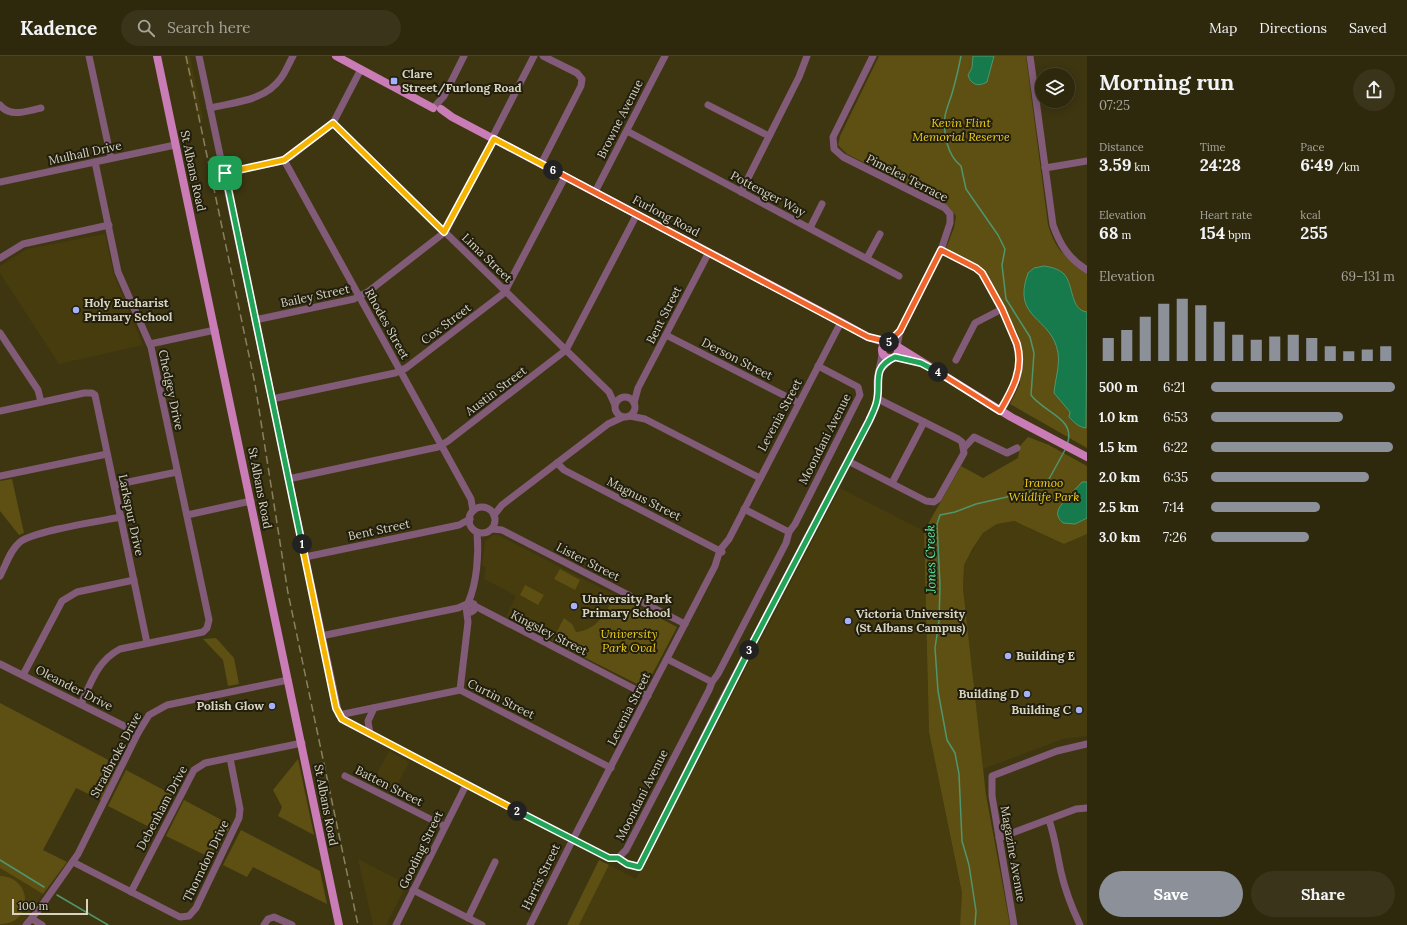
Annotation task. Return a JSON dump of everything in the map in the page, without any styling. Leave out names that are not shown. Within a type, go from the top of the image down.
[{"type":"main road","name":"St Albans Road","points":[[157,56],[302,743],[338,925]]},
{"type":"main road","name":"Furlong Road","points":[[336,56],[868,337],[888,343]]},
{"type":"main road","name":"Furlong Road","points":[[868,337],[882,351]]},
{"type":"main road","points":[[921,363],[884,356],[882,351],[883,347],[888,343],[893,343],[921,363],[1000,411],[1086,457]]},
{"type":"main road","points":[[893,358],[898,353],[897,347]]},
{"type":"street","points":[[89,56],[111,158]]},
{"type":"street","points":[[199,56],[225,173],[321,636],[339,714]]},
{"type":"street","points":[[210,108],[260,96],[280,79],[293,56]]},
{"type":"street","points":[[437,108],[464,56]]},
{"type":"street","name":"Bailey Street","points":[[255,320],[360,297],[444,232],[493,139],[534,56]]},
{"type":"street","points":[[541,164],[581,86],[582,79],[576,73],[543,56]]},
{"type":"street","name":"Browne Avenue","points":[[595,192],[664,56]]},
{"type":"street","points":[[741,192],[799,77],[807,56]]},
{"type":"street","name":"Pimelea Terrace","points":[[874,56],[834,133],[832,146],[843,158],[945,208],[950,214],[950,223],[941,250],[900,331],[897,347]]},
{"type":"street","points":[[1030,56],[1053,225],[1058,240],[1066,252],[1087,270]]},
{"type":"street","points":[[225,173],[284,160],[333,123],[361,69]]},
{"type":"street","points":[[0,104],[6,111],[12,113],[41,108]]},
{"type":"street","points":[[708,105],[769,136]]},
{"type":"street","name":"Lima Street","points":[[333,123],[609,392],[615,408]]},
{"type":"street","name":"Pottenger Way","points":[[627,131],[899,276]]},
{"type":"street","name":"Mulhall Drive","points":[[0,182],[175,145]]},
{"type":"street","name":"Rhodes Street","points":[[284,160],[471,499],[480,508]]},
{"type":"street","points":[[1045,168],[1087,161]]},
{"type":"street","name":"Chedgey Drive","points":[[95,162],[118,272],[150,344],[209,620],[208,628],[203,632],[147,643]]},
{"type":"street","name":"Cox Street","points":[[272,399],[400,372],[506,291],[565,177]]},
{"type":"street","points":[[810,228],[822,204]]},
{"type":"street","name":"Austin Street","points":[[288,479],[441,445],[566,350],[637,214]]},
{"type":"street","points":[[0,258],[23,244],[109,225]]},
{"type":"street","points":[[867,258],[880,234]]},
{"type":"street","points":[[941,250],[976,268],[982,273],[1002,309],[1015,337],[1020,353],[1017,379],[1000,411]]},
{"type":"street","name":"Bent Street","points":[[635,405],[638,388],[708,252]]},
{"type":"street","points":[[956,360],[975,323],[1002,309]]},
{"type":"street","name":"Levenia Street","points":[[573,840],[715,566],[719,562],[721,551],[728,545],[729,539],[744,509],[841,322]]},
{"type":"street","points":[[150,344],[215,330]]},
{"type":"street","name":"Pimelea Terrace","points":[[888,343],[900,331]]},
{"type":"street","points":[[0,333],[38,390],[41,402],[0,411]]},
{"type":"street","name":"Derson Street","points":[[666,335],[799,403]]},
{"type":"street","points":[[618,858],[627,864],[640,866],[721,702],[869,421],[878,399],[878,375],[882,362],[882,351]]},
{"type":"street","points":[[878,375],[893,358]]},
{"type":"street","name":"Moondani Avenue","points":[[339,714],[346,722],[466,785],[609,858],[618,858],[626,850],[706,696],[710,681],[719,669],[787,540],[787,531],[797,520],[860,395],[858,387],[818,366]]},
{"type":"street","name":"Bent Street","points":[[625,397],[638,388]]},
{"type":"street","name":"Lima Street","points":[[609,392],[625,397]]},
{"type":"street","name":"Larkspur Drive","points":[[41,402],[84,393],[92,393],[96,397],[147,643]]},
{"type":"street","points":[[608,424],[618,400],[625,397],[635,405],[645,419]]},
{"type":"street","points":[[848,461],[926,501],[934,502],[938,499],[964,452],[962,442],[958,439],[878,399]]},
{"type":"street","points":[[481,532],[470,522],[473,511],[480,508],[489,509],[502,505],[608,424],[627,417],[634,412],[635,405]]},
{"type":"street","points":[[615,408],[618,415],[645,419],[760,478]]},
{"type":"street","points":[[892,483],[924,422]]},
{"type":"street","points":[[964,448],[974,437],[1007,453],[1017,448]]},
{"type":"street","points":[[0,476],[107,454]]},
{"type":"street","name":"Magnus Street","points":[[557,463],[564,470],[721,551]]},
{"type":"street","points":[[114,485],[177,472]]},
{"type":"street","name":"Rhodes Street","points":[[471,499],[473,511]]},
{"type":"street","points":[[186,515],[251,502]]},
{"type":"street","points":[[460,690],[478,545],[481,532],[493,522],[502,505]]},
{"type":"street","points":[[489,509],[493,522]]},
{"type":"street","points":[[744,509],[787,531]]},
{"type":"street","points":[[0,576],[14,550],[24,539],[38,534],[121,517]]},
{"type":"street","name":"Bent Street","points":[[305,557],[470,522]]},
{"type":"street","name":"Lister Street","points":[[493,522],[502,530],[685,624]]},
{"type":"street","points":[[23,675],[62,601],[77,592],[134,580]]},
{"type":"street","points":[[321,636],[458,608],[470,607]]},
{"type":"street","name":"Kingsley Street","points":[[470,607],[483,611],[648,696]]},
{"type":"street","points":[[81,704],[104,660],[120,649],[147,643]]},
{"type":"street","points":[[667,659],[710,681]]},
{"type":"street","name":"Oleander Drive","points":[[0,664],[138,733]]},
{"type":"street","name":"Stradbroke Drive","points":[[26,925],[32,922],[35,912],[40,908],[73,862],[146,718],[160,708],[288,680]]},
{"type":"street","name":"Curtin Street","points":[[339,714],[460,690],[611,768]]},
{"type":"street","points":[[370,734],[368,721],[374,708]]},
{"type":"street","name":"Debenham Drive","points":[[131,892],[191,774],[202,764],[302,743]]},
{"type":"street","name":"Magazine Avenue","points":[[1014,925],[991,787],[992,776],[1057,751],[1087,744]]},
{"type":"street","name":"Thorndon Drive","points":[[73,862],[180,917],[187,917],[192,913],[239,818],[240,809],[230,758]]},
{"type":"street","name":"Batten Street","points":[[345,776],[444,826]]},
{"type":"street","name":"Gooding Street","points":[[396,925],[444,826],[466,785]]},
{"type":"street","points":[[999,838],[1076,810],[1087,808]]},
{"type":"street","points":[[1049,820],[1056,841],[1061,873],[1070,903],[1080,925]]},
{"type":"street","name":"Harris Street","points":[[530,925],[573,840]]},
{"type":"street","points":[[468,918],[496,862]]},
{"type":"street","points":[[413,890],[482,925]]},
{"type":"street","points":[[264,925],[270,918],[279,918],[292,925]]},
{"type":"street","points":[[32,922],[42,925]]},
{"type":"shaded area","points":[[184,56],[190,56],[203,119],[198,120]]},
{"type":"shaded area","points":[[973,56],[994,56],[987,82],[984,84],[975,84],[969,78],[968,75],[972,68]]},
{"type":"shaded area","name":"Holy Eucharist Primary School","points":[[105,234],[114,275],[143,345],[59,364],[0,273],[0,266],[27,249]]},
{"type":"shaded area","points":[[1044,266],[1055,268],[1064,274],[1078,307],[1087,312],[1086,428],[1078,425],[1069,417],[1070,412],[1054,393],[1058,368],[1058,353],[1054,341],[1028,309],[1025,300],[1024,288],[1028,273],[1034,268]]},
{"type":"shaded area","points":[[1082,482],[1087,482],[1087,518],[1075,524],[1063,523],[1058,516],[1058,510],[1062,503]]},
{"type":"shaded area","name":"Victoria University (St Albans Campus)","points":[[840,488],[924,531],[929,732],[962,894],[960,925],[579,925],[609,865],[636,879]]},
{"type":"shaded area","points":[[1013,521],[1064,544],[1087,534],[1087,736],[1063,739],[983,769],[963,588],[964,565],[983,533],[997,524]]},
{"type":"shaded area","name":"University Park Primary School","points":[[493,535],[498,535],[677,627],[645,688],[506,617],[516,596],[484,579],[486,568],[482,565],[485,541]]},
{"type":"shaded area","points":[[389,751],[409,762],[392,795],[371,785]]},
{"type":"shaded area","points":[[358,859],[407,884],[386,925],[373,925]]},
{"type":"shaded area","points":[[0,868],[43,894],[21,925],[0,925]]},
{"type":"green space","name":"Kevin Flint Memorial Reserve","points":[[879,56],[1026,56],[1048,225],[1058,248],[1072,261],[1087,271],[1087,448],[1010,404],[1020,384],[1020,345],[1018,334],[991,285],[946,248],[954,228],[956,216],[948,206],[847,154],[838,145],[840,136]]},
{"type":"green space","name":"Iramoo Wildlife Park","points":[[1028,437],[1049,445],[1087,466],[1087,534],[1064,544],[1014,521],[997,524],[983,533],[964,565],[963,588],[986,795],[1010,925],[960,925],[962,893],[929,732],[924,531],[961,466],[983,478],[1018,458],[1020,446]]},
{"type":"green space","points":[[12,479],[24,533],[19,535],[0,511],[0,481]]},
{"type":"green space","points":[[560,569],[580,580],[575,590],[554,579]]},
{"type":"green space","points":[[525,585],[544,595],[538,605],[520,595]]},
{"type":"green space","name":"University Park Oval","points":[[615,595],[677,627],[645,688],[552,641],[564,618],[572,624],[576,632],[584,631],[596,624],[605,614]]},
{"type":"green space","points":[[216,638],[234,658],[239,684],[228,686],[223,660],[203,639]]},
{"type":"green space","points":[[0,703],[118,765],[101,800],[76,788],[43,850],[67,862],[43,894],[0,868]]},
{"type":"green space","points":[[298,759],[314,835],[278,816],[282,807],[273,790]]},
{"type":"green space","points":[[126,770],[173,795],[155,830],[108,806]]},
{"type":"green space","points":[[184,800],[231,825],[213,859],[166,836]]},
{"type":"green space","points":[[241,830],[320,871],[327,904],[253,867],[247,877],[223,865]]},
{"type":"green space","points":[[599,860],[609,865],[579,925],[567,925]]},
{"type":"green space","points":[[0,876],[11,878],[19,884],[24,892],[25,901],[23,910],[19,917],[11,922],[0,924]]},
{"type":"waterway","name":"Jones Creek","points":[[961,56],[945,116],[945,136],[952,156],[961,166],[966,189],[998,235],[1005,249],[1002,265],[1006,299],[1030,337],[1034,353],[1031,395],[1063,422],[1067,428],[1069,436],[1067,445]]},
{"type":"waterway","name":"Jones Creek","points":[[975,925],[976,911],[969,865],[962,841],[959,774],[955,753],[947,740],[938,691],[935,648],[939,621],[940,585],[937,524],[940,515],[955,512],[976,504],[1033,491],[1049,479],[1065,450]]},
{"type":"waterway","points":[[0,860],[44,887]]},
{"type":"waterway","points":[[57,895],[108,925]]},
{"type":"railway","points":[[186,56],[255,384],[288,593],[358,925]]},
{"type":"place","name":"Clare Street/Furlong Road","points":[[394,81]]},
{"type":"place","name":"Holy Eucharist Primary School","points":[[76,310]]},
{"type":"place","name":"University Park Primary School","points":[[574,606]]},
{"type":"place","name":"Victoria University (St Albans Campus)","points":[[848,621]]},
{"type":"place","name":"Building E","points":[[1008,656]]},
{"type":"place","name":"Building D","points":[[1027,694]]},
{"type":"place","name":"Polish Glow","points":[[272,706]]},
{"type":"place","name":"Building C","points":[[1079,710]]},
{"type":"route","points":[[333,123],[444,232],[454,217],[494,139],[868,337],[887,343],[900,331],[941,250],[976,268],[982,273],[1002,309],[1015,337],[1020,353],[1019,372],[1015,383],[1000,411],[921,363],[895,357],[882,367],[878,375],[877,383],[878,399],[869,421],[721,702],[640,866],[632,866],[618,858],[609,858],[466,785],[346,722],[339,714],[336,708],[246,282],[225,173],[284,160],[330,127],[333,123]]}]
